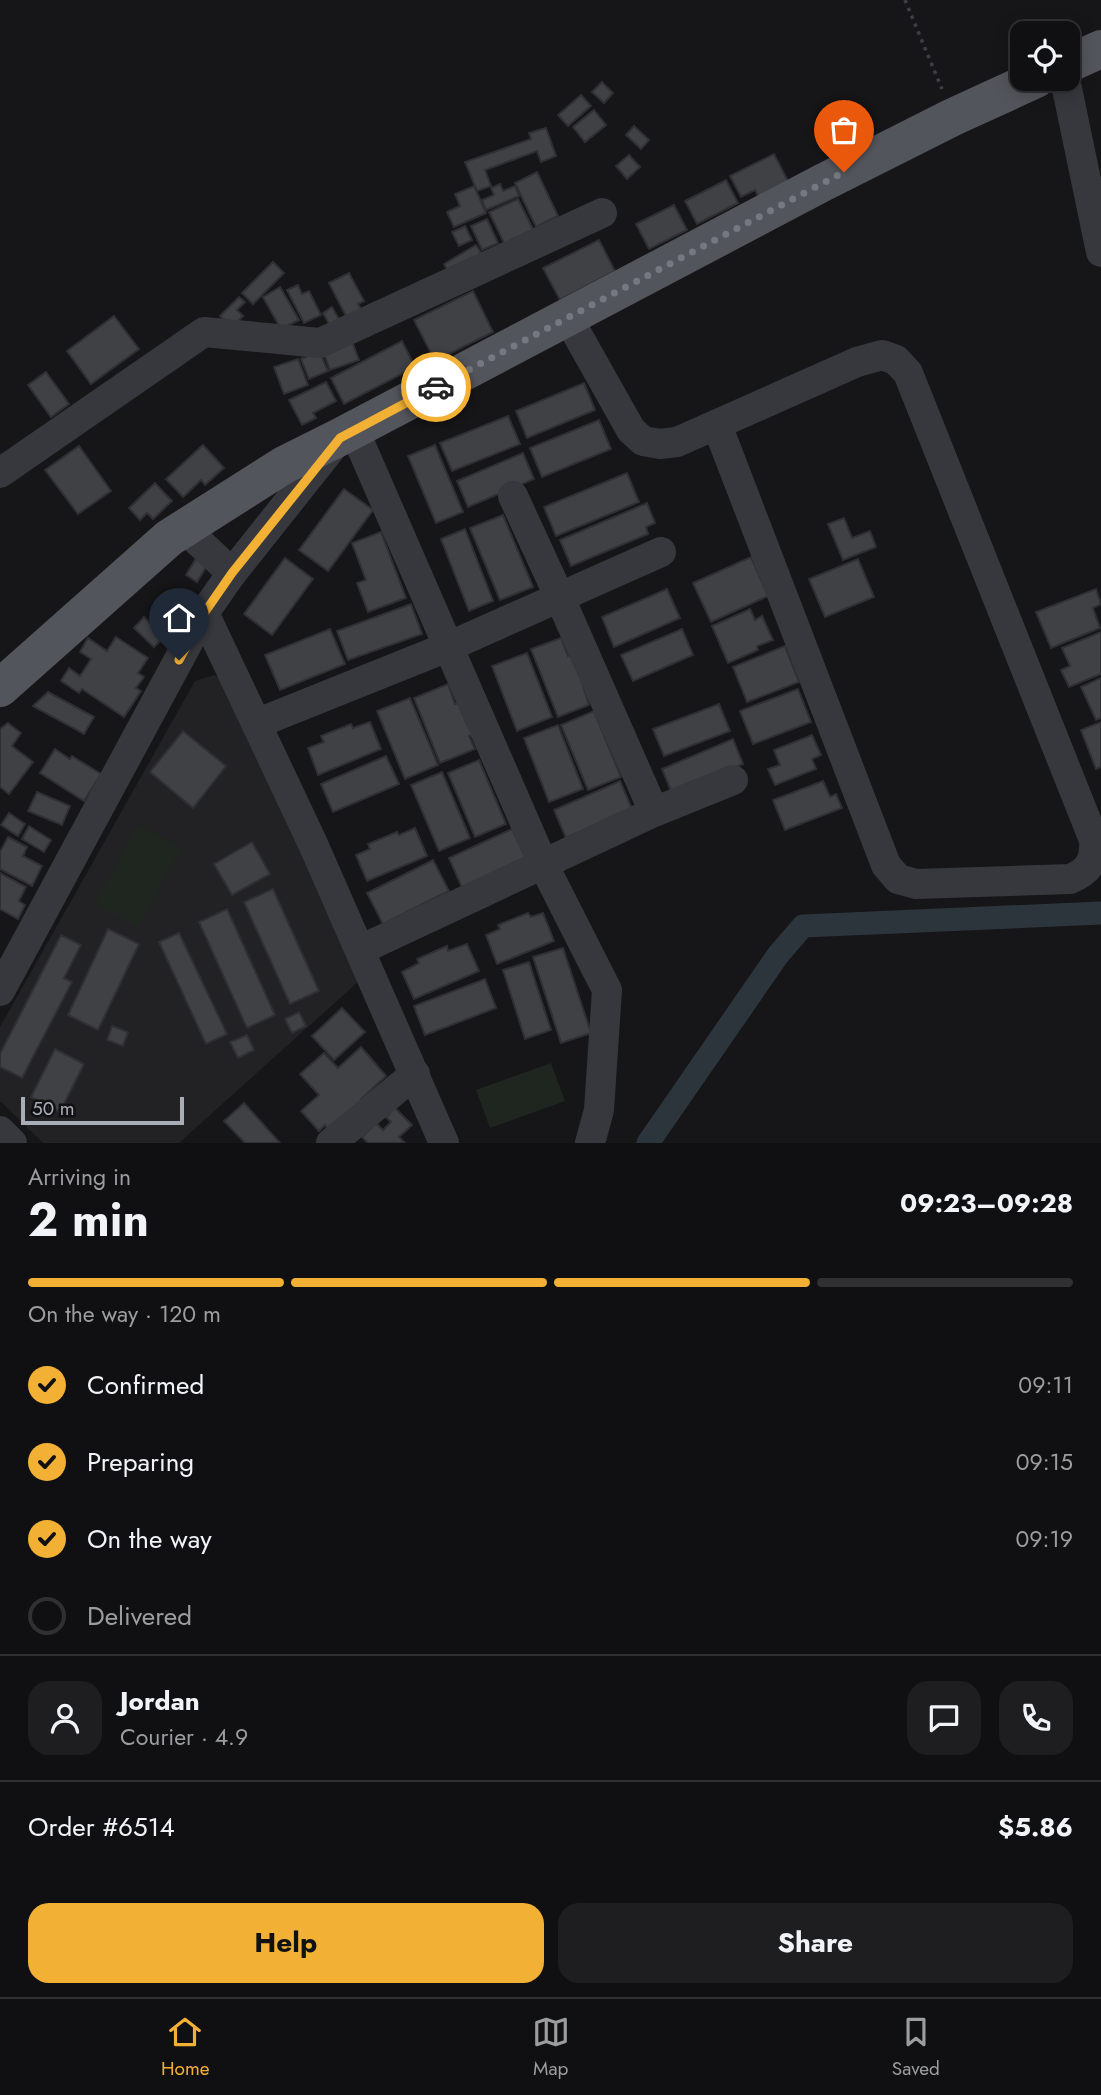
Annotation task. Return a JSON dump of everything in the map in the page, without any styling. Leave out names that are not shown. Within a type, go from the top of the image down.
[{"type":"main road","points":[[1080,59],[1101,49]]},
{"type":"main road","points":[[0,688],[169,538],[284,465],[822,183],[1010,91]]},
{"type":"street","points":[[1067,91],[1101,252]]},
{"type":"street","points":[[0,473],[204,332],[320,343],[602,213]]},
{"type":"street","points":[[568,318],[631,430],[643,440],[660,444],[677,442],[857,362],[882,355],[896,360],[908,373],[1094,840],[1092,863],[1085,873],[1070,879],[916,884],[898,879],[886,865],[717,425]]},
{"type":"street","points":[[0,991],[205,612],[232,573],[347,434],[450,646],[543,864],[607,990],[599,1110],[590,1143]]},
{"type":"street","points":[[513,496],[654,812]]},
{"type":"street","points":[[185,529],[232,573]]},
{"type":"street","points":[[258,723],[450,646],[661,552]]},
{"type":"street","points":[[205,612],[258,723],[444,1143]]},
{"type":"street","points":[[360,950],[654,812],[733,780]]},
{"type":"street","points":[[331,1143],[415,1074]]},
{"type":"street","points":[[0,1131],[12,1143]]},
{"type":"path","points":[[905,0],[953,117]]},
{"type":"shaded area","points":[[214,675],[230,682],[358,982],[179,1143],[43,1143],[0,1101],[0,1027],[195,681]]},
{"type":"shaded area","points":[[138,824],[181,848],[138,927],[95,904]]},
{"type":"shaded area","points":[[551,1063],[565,1101],[490,1128],[476,1090]]},
{"type":"building","points":[[602,82],[613,93],[604,103],[592,92]]},
{"type":"building","points":[[581,95],[591,106],[568,126],[558,115]]},
{"type":"building","points":[[594,110],[606,125],[585,142],[573,127]]},
{"type":"building","points":[[634,126],[649,140],[641,149],[626,135]]},
{"type":"building","points":[[546,128],[556,156],[541,162],[537,151],[485,170],[491,186],[477,191],[465,162],[531,139],[529,133]]},
{"type":"building","points":[[774,154],[790,185],[760,200],[755,190],[741,197],[730,176]]},
{"type":"building","points":[[629,155],[640,167],[627,179],[616,166]]},
{"type":"building","points":[[537,172],[558,216],[536,227],[515,183]]},
{"type":"building","points":[[726,180],[738,203],[697,224],[685,201]]},
{"type":"building","points":[[500,184],[503,191],[515,186],[519,196],[486,210],[482,200],[494,195],[491,188]]},
{"type":"building","points":[[474,186],[486,213],[454,227],[447,212],[460,206],[455,194]]},
{"type":"building","points":[[518,199],[534,231],[505,245],[489,212]]},
{"type":"building","points":[[674,205],[687,230],[649,249],[636,224]]},
{"type":"building","points":[[487,219],[498,243],[482,250],[471,226]]},
{"type":"building","points":[[465,226],[472,240],[459,246],[452,232]]},
{"type":"building","points":[[599,240],[615,271],[560,300],[543,268]]},
{"type":"building","points":[[476,245],[482,255],[450,274],[444,264]]},
{"type":"building","points":[[273,262],[284,273],[253,304],[242,293]]},
{"type":"building","points":[[349,273],[364,301],[358,304],[363,313],[348,320],[329,283]]},
{"type":"building","points":[[298,285],[302,294],[309,291],[321,315],[304,323],[287,290]]},
{"type":"building","points":[[280,287],[299,320],[281,329],[263,297]]},
{"type":"building","points":[[473,291],[493,332],[435,361],[414,320]]},
{"type":"building","points":[[239,297],[245,302],[237,310],[243,316],[232,327],[220,316]]},
{"type":"building","points":[[332,307],[341,323],[332,329],[323,313]]},
{"type":"building","points":[[114,316],[139,349],[91,384],[67,351]]},
{"type":"building","points":[[352,341],[359,360],[330,370],[323,351]]},
{"type":"building","points":[[402,341],[415,367],[344,404],[331,378]]},
{"type":"building","points":[[319,351],[328,371],[309,379],[301,359]]},
{"type":"building","points":[[298,359],[308,385],[284,394],[274,367]]},
{"type":"building","points":[[46,372],[69,404],[51,417],[28,385]]},
{"type":"building","points":[[326,382],[336,401],[313,413],[316,418],[302,425],[289,400]]},
{"type":"building","points":[[584,383],[595,410],[527,438],[516,411]]},
{"type":"building","points":[[508,416],[520,444],[452,471],[440,443]]},
{"type":"building","points":[[599,420],[611,449],[542,477],[530,448]]},
{"type":"building","points":[[203,445],[224,468],[205,485],[201,480],[183,497],[166,479]]},
{"type":"building","points":[[435,445],[463,512],[436,523],[408,456]]},
{"type":"building","points":[[79,446],[111,491],[78,514],[45,470]]},
{"type":"building","points":[[523,453],[534,479],[468,507],[457,481]]},
{"type":"building","points":[[627,473],[639,502],[556,536],[544,507]]},
{"type":"building","points":[[155,483],[172,501],[153,519],[147,513],[140,520],[129,508]]},
{"type":"building","points":[[344,489],[373,510],[328,571],[299,550]]},
{"type":"building","points":[[647,503],[655,523],[646,527],[648,534],[571,566],[560,540]]},
{"type":"building","points":[[503,515],[533,587],[500,600],[470,528]]},
{"type":"building","points":[[844,518],[852,538],[870,531],[876,547],[843,560],[828,524]]},
{"type":"building","points":[[465,529],[493,601],[469,611],[441,539]]},
{"type":"building","points":[[381,532],[406,598],[368,612],[357,583],[366,580],[352,543]]},
{"type":"building","points":[[197,557],[208,564],[197,582],[186,575]]},
{"type":"building","points":[[751,557],[768,596],[711,622],[693,583]]},
{"type":"building","points":[[285,558],[313,579],[272,635],[244,614]]},
{"type":"building","points":[[858,559],[874,597],[825,617],[809,579]]},
{"type":"building","points":[[667,589],[680,618],[614,647],[602,617]]},
{"type":"building","points":[[1096,589],[1101,604],[1093,608],[1100,628],[1051,648],[1036,612]]},
{"type":"building","points":[[411,604],[422,634],[348,660],[337,631]]},
{"type":"building","points":[[750,609],[755,620],[762,616],[773,640],[728,663],[712,626]]},
{"type":"building","points":[[144,617],[164,637],[154,647],[134,628]]},
{"type":"building","points":[[330,629],[345,664],[280,690],[265,655]]},
{"type":"building","points":[[682,629],[693,655],[633,681],[621,655]]},
{"type":"building","points":[[1101,632],[1101,674],[1069,687],[1061,670],[1070,666],[1062,648]]},
{"type":"building","points":[[116,637],[148,658],[138,673],[144,677],[136,688],[141,691],[124,717],[82,689],[79,693],[61,681],[69,668],[80,676],[91,659],[80,652],[88,638],[107,651]]},
{"type":"building","points":[[561,638],[568,656],[573,654],[589,705],[558,717],[531,649]]},
{"type":"building","points":[[785,646],[799,682],[747,702],[733,667]]},
{"type":"building","points":[[527,653],[552,717],[517,731],[492,666]]},
{"type":"building","points":[[1101,678],[1101,718],[1096,720],[1081,687]]},
{"type":"building","points":[[448,684],[455,704],[462,702],[475,734],[469,736],[475,749],[440,763],[414,698]]},
{"type":"building","points":[[798,689],[811,722],[753,744],[740,711]]},
{"type":"building","points":[[48,692],[94,717],[84,734],[33,706]]},
{"type":"building","points":[[410,698],[438,765],[405,779],[377,711]]},
{"type":"building","points":[[719,704],[730,731],[664,756],[653,729]]},
{"type":"building","points":[[594,711],[621,777],[588,790],[561,725]]},
{"type":"building","points":[[370,722],[381,749],[318,775],[308,748],[324,742],[321,736],[351,724],[353,728]]},
{"type":"building","points":[[1101,722],[1101,767],[1096,769],[1081,730]]},
{"type":"building","points":[[8,723],[21,733],[12,746],[33,762],[9,794],[0,787],[0,729]]},
{"type":"building","points":[[558,725],[583,789],[549,802],[524,738]]},
{"type":"building","points":[[183,731],[226,766],[193,808],[150,772]]},
{"type":"building","points":[[812,735],[821,755],[812,759],[816,769],[775,785],[768,769],[780,765],[774,750]]},
{"type":"building","points":[[733,739],[743,764],[672,793],[662,769]]},
{"type":"building","points":[[55,749],[101,774],[84,801],[40,773]]},
{"type":"building","points":[[386,756],[399,784],[333,812],[321,784]]},
{"type":"building","points":[[479,760],[506,824],[475,837],[448,773]]},
{"type":"building","points":[[442,772],[470,838],[439,851],[411,785]]},
{"type":"building","points":[[620,781],[632,809],[566,838],[554,810]]},
{"type":"building","points":[[823,781],[830,797],[836,794],[842,808],[785,830],[773,800]]},
{"type":"building","points":[[37,792],[70,806],[62,825],[28,811]]},
{"type":"building","points":[[9,813],[25,824],[18,836],[1,825]]},
{"type":"building","points":[[29,826],[51,840],[44,852],[22,839]]},
{"type":"building","points":[[415,828],[427,856],[367,881],[356,855],[370,849],[368,844]]},
{"type":"building","points":[[512,829],[527,860],[463,890],[449,858]]},
{"type":"building","points":[[8,837],[27,847],[23,856],[42,866],[32,886],[0,869],[0,852]]},
{"type":"building","points":[[252,842],[270,874],[232,895],[214,864]]},
{"type":"building","points":[[433,860],[449,891],[383,924],[367,893]]},
{"type":"building","points":[[0,873],[26,887],[19,901],[25,905],[18,919],[0,909]]},
{"type":"building","points":[[273,889],[319,991],[290,1004],[244,902]]},
{"type":"building","points":[[227,909],[275,1015],[247,1028],[199,922]]},
{"type":"building","points":[[528,913],[531,917],[543,913],[554,941],[497,964],[486,935],[500,929],[498,925]]},
{"type":"building","points":[[108,929],[139,944],[98,1030],[68,1015]]},
{"type":"building","points":[[179,933],[227,1034],[206,1044],[159,942]]},
{"type":"building","points":[[61,935],[81,945],[64,978],[72,982],[22,1078],[0,1067],[0,1054]]},
{"type":"building","points":[[467,944],[479,971],[414,999],[402,972],[419,963],[417,959],[447,946],[448,951]]},
{"type":"building","points":[[563,948],[591,1033],[561,1043],[533,957]]},
{"type":"building","points":[[529,962],[551,1030],[525,1039],[503,970]]},
{"type":"building","points":[[485,979],[496,1008],[425,1035],[414,1006]]},
{"type":"building","points":[[342,1008],[365,1032],[334,1060],[312,1036]]},
{"type":"building","points":[[299,1012],[306,1026],[292,1033],[285,1019]]},
{"type":"building","points":[[112,1026],[128,1032],[123,1046],[107,1040]]},
{"type":"building","points":[[247,1035],[254,1050],[238,1058],[230,1042]]},
{"type":"building","points":[[361,1047],[386,1076],[361,1099],[366,1105],[331,1133],[325,1125],[319,1131],[301,1111],[319,1095],[300,1074],[324,1053],[338,1068]]},
{"type":"building","points":[[55,1049],[84,1064],[60,1112],[31,1097]]},
{"type":"building","points":[[244,1103],[280,1143],[245,1143],[224,1121]]},
{"type":"building","points":[[395,1108],[412,1125],[399,1137],[405,1143],[368,1143],[362,1137],[376,1123],[383,1130],[391,1122],[386,1117]]},
{"type":"waterway","points":[[648,1143],[778,955],[803,926],[1101,913]]},
{"type":"way so far","points":[[436,387],[844,172]]},
{"type":"route","points":[[179,660],[205,612],[232,573],[340,438],[436,387]]}]
